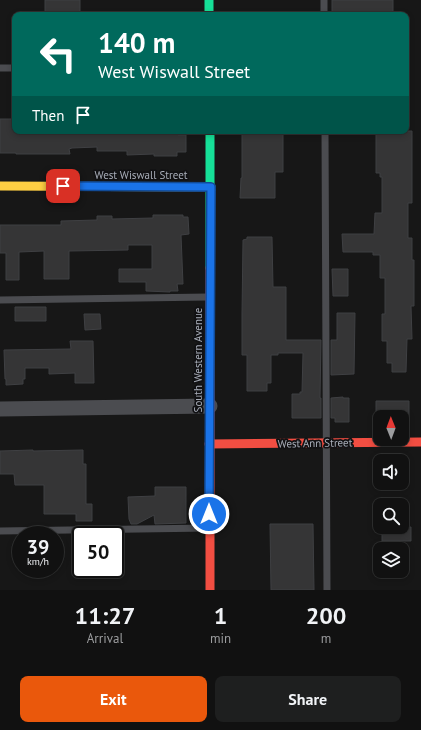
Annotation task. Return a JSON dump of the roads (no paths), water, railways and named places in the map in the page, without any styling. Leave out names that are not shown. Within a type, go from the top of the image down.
[{"type":"main road","points":[[209,0],[210,12]]},
{"type":"main road","name":"South Western Avenue","points":[[210,134],[210,590]]},
{"type":"main road","name":"West Wiswall Street","points":[[0,186],[211,187]]},
{"type":"main road","name":"West Ann Street","points":[[209,444],[421,442]]},
{"type":"street","points":[[0,410],[210,406]]},
{"type":"lane","points":[[324,0],[324,12]]},
{"type":"lane","points":[[0,68],[12,68]]},
{"type":"lane","points":[[325,134],[327,590]]},
{"type":"lane","points":[[0,300],[210,297]]},
{"type":"lane","points":[[0,531],[209,528]]}]
